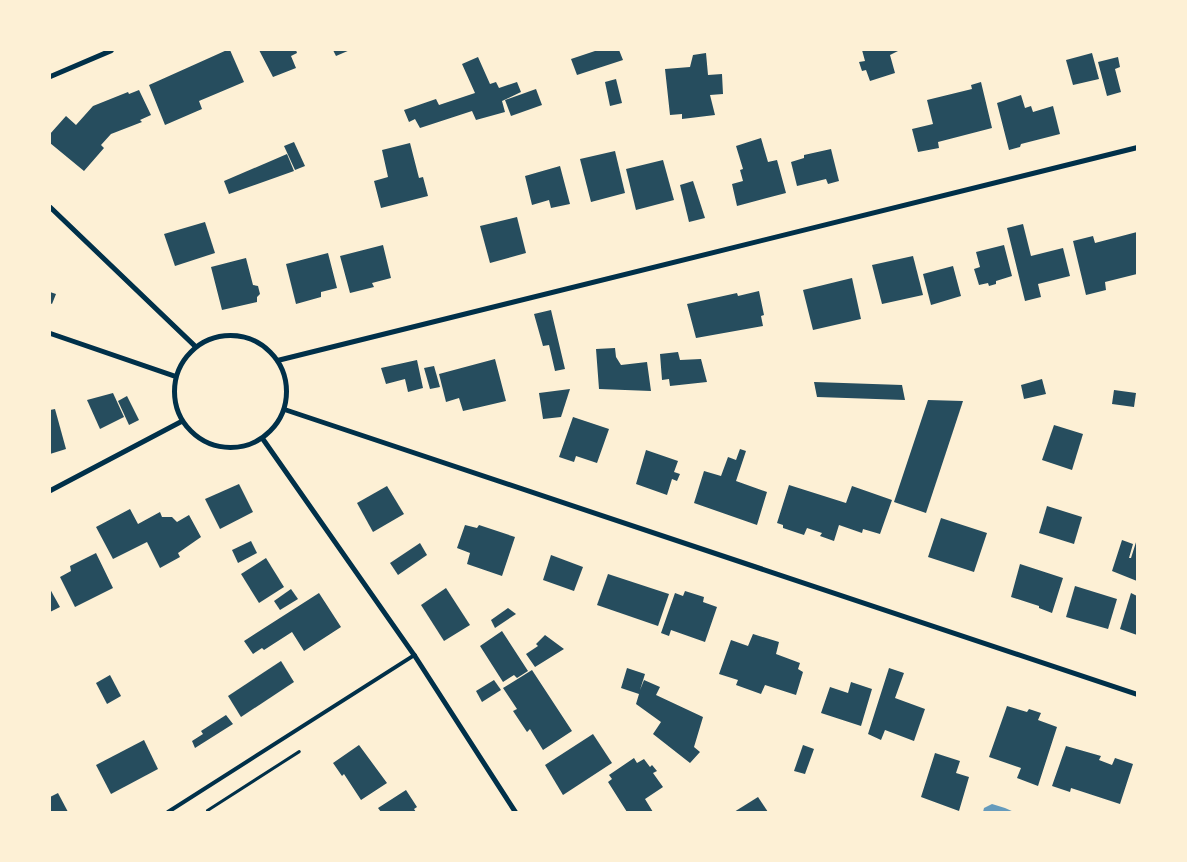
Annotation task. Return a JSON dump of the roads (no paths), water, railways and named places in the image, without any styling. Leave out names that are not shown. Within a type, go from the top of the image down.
[{"type":"street","points":[[50,76],[111,50]]},
{"type":"street","points":[[277,360],[1137,147]]},
{"type":"street","points":[[50,207],[195,346]]},
{"type":"street","points":[[50,333],[175,376]]},
{"type":"street","points":[[222,335],[236,335],[263,346],[277,360],[283,372],[286,390],[284,408],[276,425],[262,438],[246,446],[227,448],[209,444],[193,435],[181,421],[175,407],[173,391],[175,376],[183,360],[195,346],[222,335]]},
{"type":"street","points":[[284,408],[1137,694]]},
{"type":"street","points":[[50,490],[181,421]]},
{"type":"street","points":[[262,438],[414,655],[515,812]]},
{"type":"lane","points":[[168,812],[414,655]]},
{"type":"water","points":[[992,804],[1014,812],[983,812],[984,808]]}]
